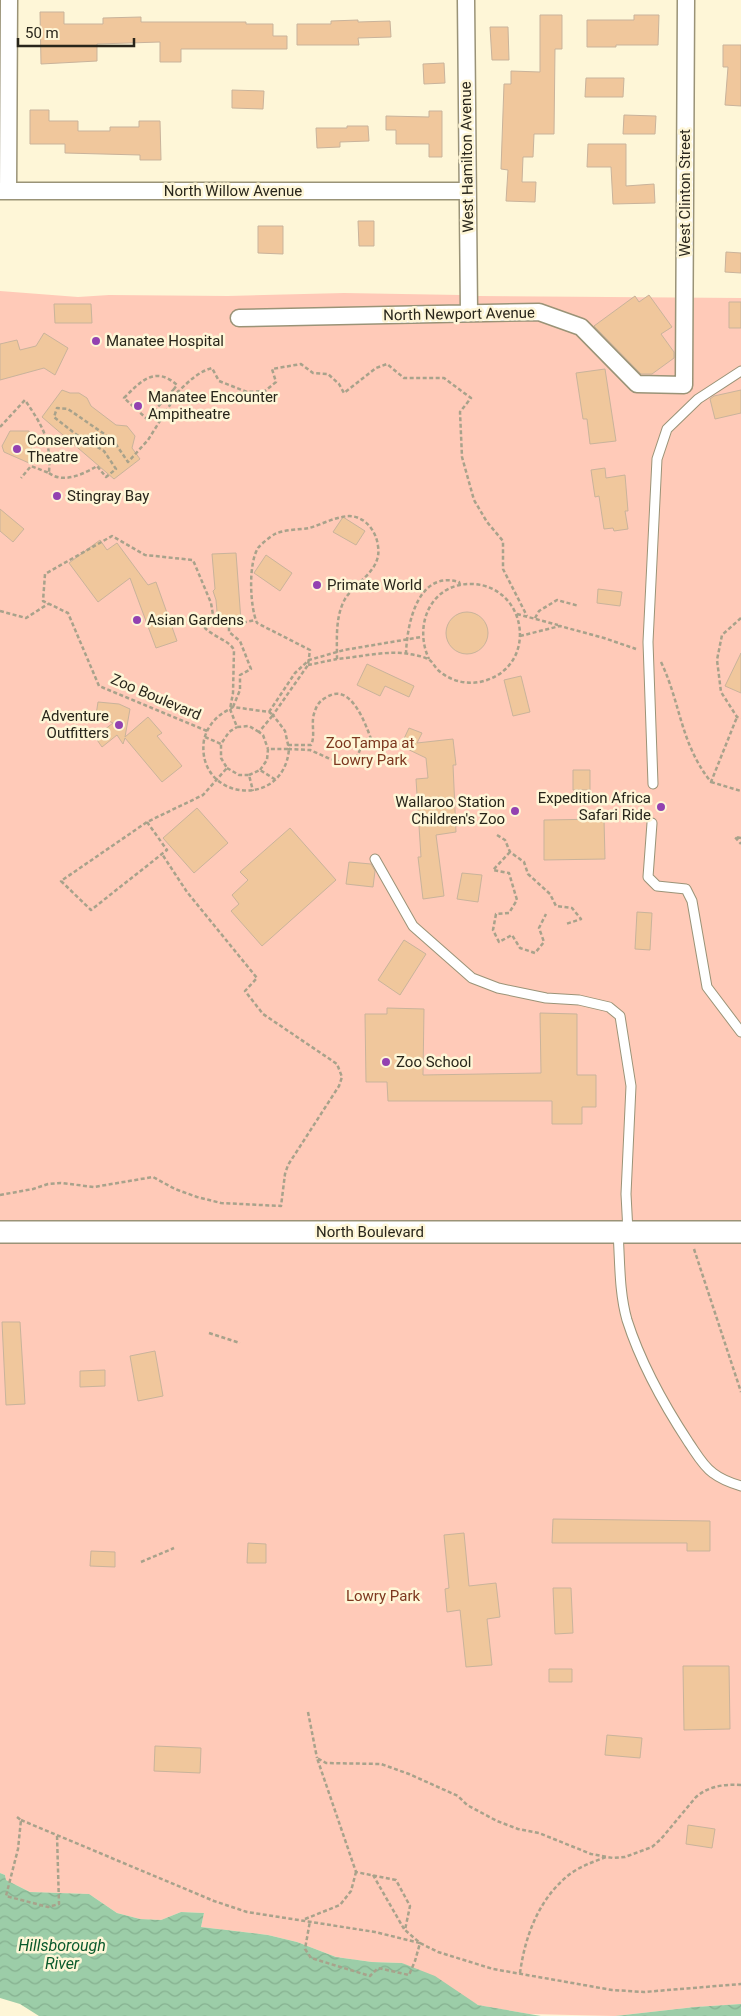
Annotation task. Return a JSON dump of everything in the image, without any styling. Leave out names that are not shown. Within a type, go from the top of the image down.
[{"type":"street","points":[[4,191],[9,0]]},
{"type":"street","name":"West Hamilton Avenue","points":[[466,0],[469,313]]},
{"type":"street","name":"West Clinton Street","points":[[684,385],[686,0]]},
{"type":"street","name":"North Willow Avenue","points":[[4,191],[467,191]]},
{"type":"street","name":"North Newport Avenue","points":[[238,318],[539,312],[581,327],[638,384],[684,385]]},
{"type":"street","name":"North Boulevard","points":[[0,1232],[741,1232]]},
{"type":"lane","points":[[654,784],[648,642],[657,459],[666,429],[698,399],[741,371]]},
{"type":"lane","points":[[652,823],[648,877],[657,886],[686,889],[692,901],[707,987],[741,1032]]},
{"type":"lane","points":[[375,860],[413,926],[472,978],[498,988],[546,998],[579,1000],[609,1006],[620,1016],[630,1086],[622,1284],[627,1319],[640,1356],[670,1414],[698,1456],[712,1472],[728,1482],[741,1486]]},
{"type":"path","points":[[21,478],[31,466],[54,476],[65,477],[82,475],[96,466],[106,477],[116,469],[104,451],[54,417],[57,408],[68,409],[113,440],[128,462],[148,440],[178,392],[192,378],[212,368],[219,381],[247,392],[264,391],[276,382],[272,369],[301,364],[313,372],[328,374],[339,384],[344,393],[376,368],[388,364],[404,378],[444,378],[471,398],[460,412],[462,457],[474,500],[487,522],[503,542],[503,569],[511,588],[527,616]]},
{"type":"path","points":[[174,388],[147,419],[124,398],[142,379],[159,375],[172,381],[176,385],[174,388],[178,392]]},
{"type":"path","points":[[0,426],[24,400],[40,423],[50,451],[49,473]]},
{"type":"path","points":[[259,732],[308,665],[310,650],[256,623],[252,611],[252,567],[258,548],[276,534],[300,530],[342,516],[360,518],[370,526],[376,534],[379,549],[377,563],[346,599],[337,622],[337,659]]},
{"type":"path","points":[[48,604],[42,601],[45,574],[112,536],[145,554],[193,560],[211,603],[213,615],[205,628],[212,635],[231,645],[234,650],[231,708],[237,727]]},
{"type":"path","points":[[406,654],[406,638],[418,600],[425,591],[436,582],[450,579],[460,582],[460,585]]},
{"type":"path","points":[[460,585],[484,586],[496,590],[506,598],[517,614],[520,636],[516,653],[507,667],[493,677],[477,683],[466,683],[445,675],[429,659],[422,636],[426,614],[432,604],[444,592],[460,585]]},
{"type":"path","points":[[535,618],[539,611],[557,600],[579,606]]},
{"type":"path","points":[[0,611],[26,618],[48,604]]},
{"type":"path","name":"Zoo Boulevard","points":[[48,604],[68,613],[99,686],[207,730]]},
{"type":"path","points":[[517,614],[604,638],[643,652]]},
{"type":"path","points":[[711,782],[739,718],[721,692],[717,660],[722,635],[741,618]]},
{"type":"path","points":[[231,708],[269,712],[285,731],[288,747],[286,763],[276,780],[253,791],[236,790],[216,779],[210,771],[204,756],[207,730],[214,720],[231,708],[240,690],[240,676],[251,669],[240,641],[229,632],[229,626],[255,620]]},
{"type":"path","points":[[520,636],[560,626]]},
{"type":"path","points":[[269,712],[295,673],[309,660],[337,652],[422,636]]},
{"type":"path","points":[[308,665],[337,659],[406,654],[429,659]]},
{"type":"path","points":[[655,658],[662,663],[686,740],[700,768],[711,782],[741,791]]},
{"type":"path","points":[[268,749],[288,747],[311,745],[313,742],[312,721],[315,711],[320,701],[332,693],[352,700],[361,714],[371,738],[362,744],[358,755],[346,764],[310,750],[288,747]]},
{"type":"path","points":[[248,726],[259,732],[264,735],[268,749],[267,760],[260,770],[249,775],[238,775],[227,768],[220,758],[220,744],[229,732],[237,727],[248,726]]},
{"type":"path","points":[[205,737],[220,744]]},
{"type":"path","points":[[147,822],[167,850],[91,910],[60,881],[147,822],[203,795],[227,768]]},
{"type":"path","points":[[260,770],[276,780]]},
{"type":"path","points":[[249,775],[253,791]]},
{"type":"path","points":[[496,835],[505,840],[510,852],[524,862],[528,874],[550,894],[556,906],[572,908],[581,919],[566,924]]},
{"type":"path","points":[[741,838],[735,837],[741,844]]},
{"type":"path","points":[[510,852],[493,870],[509,872],[517,900],[509,913],[496,914],[493,930],[499,942],[512,935],[520,948],[535,953],[544,942],[539,928],[546,914]]},
{"type":"path","points":[[0,1195],[33,1189],[48,1184],[60,1183],[94,1187],[153,1177],[175,1189],[221,1203],[282,1206],[285,1174],[288,1165],[339,1086],[342,1077],[337,1064],[263,1014],[245,991],[257,978],[186,892],[162,854]]},
{"type":"path","points":[[695,1252],[741,1392]]},
{"type":"path","points":[[209,1333],[240,1343]]},
{"type":"path","points":[[140,1562],[174,1548]]},
{"type":"path","points":[[303,1920],[340,1905],[352,1891],[356,1872],[317,1758],[308,1712]]},
{"type":"path","points":[[317,1758],[326,1763],[381,1764],[424,1779],[458,1796],[467,1805],[496,1821],[518,1830],[539,1833],[591,1854],[606,1857],[625,1857],[652,1847],[702,1792],[721,1785],[741,1785]]},
{"type":"path","points":[[17,1817],[214,1901],[247,1912],[375,1932],[420,1943],[438,1952],[493,1968],[612,1990],[644,1992],[741,1984]]},
{"type":"path","points":[[21,1820],[18,1849],[6,1896],[48,1907],[59,1904],[57,1834]]},
{"type":"path","points":[[520,1973],[527,1936],[537,1915],[553,1892],[575,1871],[606,1857]]},
{"type":"path","points":[[356,1872],[396,1880],[410,1906],[405,1930]]},
{"type":"path","points":[[372,1875],[405,1930],[420,1943]]},
{"type":"path","points":[[310,1921],[305,1949],[310,1958],[370,1976],[378,1968],[409,1975],[416,1961],[420,1943]]},
{"type":"green space","name":"ZooTampa at Lowry Park","points":[[0,291],[78,297],[109,295],[228,296],[344,293],[460,295],[460,298],[478,298],[478,296],[741,298],[741,1224],[0,1224]]},
{"type":"green space","name":"Lowry Park","points":[[0,1238],[741,1239],[741,2004],[615,2016],[529,2014],[478,2005],[402,1963],[372,1962],[336,1957],[297,1942],[268,1935],[201,1927],[204,1913],[181,1912],[161,1920],[140,1919],[117,1913],[89,1894],[30,1892],[6,1880],[5,1875],[0,1873]]},
{"type":"water","name":"Hillsborough River","points":[[0,1873],[5,1875],[6,1880],[30,1892],[89,1894],[117,1913],[140,1919],[161,1920],[181,1912],[204,1913],[201,1927],[268,1935],[297,1942],[336,1957],[372,1962],[402,1963],[435,1976],[478,2005],[541,2016],[39,2016],[20,2004],[0,1998]]},
{"type":"water","points":[[741,2004],[741,2016],[615,2016],[695,2007]]},
{"type":"building","points":[[40,12],[64,12],[64,24],[103,24],[103,18],[141,17],[141,22],[246,22],[246,24],[273,24],[273,36],[287,36],[287,49],[181,49],[181,62],[160,62],[160,42],[97,44],[97,61],[41,64]]},
{"type":"building","points":[[540,15],[562,15],[562,49],[555,49],[554,134],[534,134],[533,157],[523,157],[522,182],[536,182],[535,202],[506,201],[508,170],[501,169],[504,84],[511,84],[511,71],[540,72]]},
{"type":"building","points":[[634,15],[659,15],[658,45],[587,47],[587,20],[634,20]]},
{"type":"building","points":[[358,20],[358,22],[390,21],[391,37],[358,38],[359,45],[297,45],[297,24],[331,24],[331,21]]},
{"type":"building","points":[[490,27],[508,27],[509,60],[492,60]]},
{"type":"building","points":[[723,45],[741,45],[741,106],[725,105],[728,67],[723,67]]},
{"type":"building","points":[[444,63],[445,83],[424,84],[423,64]]},
{"type":"building","points":[[586,78],[624,78],[623,97],[585,97]]},
{"type":"building","points":[[232,90],[264,91],[263,109],[232,108]]},
{"type":"building","points":[[30,110],[49,110],[49,121],[78,121],[78,131],[110,131],[110,127],[139,127],[139,121],[160,121],[161,160],[140,160],[140,155],[65,153],[65,144],[30,144]]},
{"type":"building","points":[[429,111],[442,111],[442,157],[429,157],[429,144],[396,144],[396,130],[386,130],[386,116],[429,117]]},
{"type":"building","points":[[624,115],[656,116],[655,134],[623,134]]},
{"type":"building","points":[[347,126],[368,126],[369,141],[340,142],[340,147],[317,148],[316,128],[347,128]]},
{"type":"building","points":[[588,144],[626,144],[626,186],[654,184],[655,203],[613,204],[611,167],[587,167]]},
{"type":"building","points":[[358,221],[374,221],[374,246],[359,246]]},
{"type":"building","points":[[258,226],[283,226],[283,254],[258,253]]},
{"type":"building","points":[[726,252],[741,253],[741,273],[725,272]]},
{"type":"building","points":[[649,295],[672,327],[661,334],[674,352],[674,358],[652,374],[641,374],[594,326],[635,296],[639,302]]},
{"type":"building","points":[[729,302],[741,302],[741,328],[729,328]]},
{"type":"building","points":[[54,304],[91,304],[92,323],[55,323]]},
{"type":"building","points":[[44,333],[68,348],[55,375],[44,368],[0,380],[0,344],[17,340],[20,350],[36,346]]},
{"type":"building","points":[[605,369],[616,441],[590,444],[587,419],[583,419],[576,373]]},
{"type":"building","points":[[62,390],[70,393],[79,393],[87,398],[91,406],[116,425],[127,426],[135,436],[132,448],[140,459],[114,479],[42,417]]},
{"type":"building","points":[[741,390],[741,413],[715,419],[710,399],[714,396]]},
{"type":"building","name":"Conservation Theatre","points":[[10,431],[29,431],[32,453],[29,463],[4,452],[2,446]]},
{"type":"building","points":[[605,468],[606,478],[625,475],[628,511],[625,511],[628,529],[614,531],[613,528],[604,529],[599,496],[595,497],[591,470]]},
{"type":"building","points":[[0,509],[24,529],[13,542],[0,531]]},
{"type":"building","points":[[343,517],[365,531],[356,545],[333,532]]},
{"type":"building","points":[[100,540],[107,550],[117,543],[148,585],[156,582],[177,641],[156,648],[130,578],[98,602],[69,563]]},
{"type":"building","points":[[236,553],[241,621],[218,623],[216,600],[213,591],[215,589],[212,554]]},
{"type":"building","points":[[266,555],[292,573],[280,591],[254,573]]},
{"type":"building","points":[[598,589],[622,592],[620,606],[597,603]]},
{"type":"building","points":[[471,612],[479,615],[485,621],[488,633],[485,645],[479,651],[463,654],[455,651],[449,645],[446,629],[449,621],[455,615]]},
{"type":"building","points":[[741,653],[741,693],[725,686]]},
{"type":"building","points":[[367,664],[414,686],[409,697],[385,686],[380,696],[357,685]]},
{"type":"building","points":[[521,676],[530,712],[513,716],[504,680]]},
{"type":"building","points":[[98,702],[119,704],[130,709],[125,737],[148,717],[162,733],[157,736],[182,766],[162,782],[125,738],[123,744],[117,735],[102,747],[95,737],[113,723],[96,715]]},
{"type":"building","points":[[409,728],[422,733],[417,743],[453,739],[456,765],[453,765],[456,832],[436,835],[444,896],[423,899],[418,857],[421,857],[416,779],[428,778],[426,758],[399,745],[401,745]]},
{"type":"building","points":[[573,770],[590,770],[590,790],[573,790]]},
{"type":"building","points":[[197,808],[228,843],[194,873],[163,838]]},
{"type":"building","points":[[604,819],[605,859],[544,860],[544,820]]},
{"type":"building","points":[[290,828],[336,880],[262,946],[231,911],[239,904],[232,895],[248,880],[240,872]]},
{"type":"building","points":[[349,862],[371,864],[375,871],[373,887],[346,884]]},
{"type":"building","points":[[462,873],[482,875],[478,902],[457,899]]},
{"type":"building","points":[[637,912],[652,913],[650,950],[635,949]]},
{"type":"building","points":[[404,940],[426,954],[400,995],[378,980]]},
{"type":"building","name":"Zoo School","points":[[387,1008],[424,1009],[423,1075],[541,1073],[540,1013],[577,1014],[577,1075],[596,1075],[596,1107],[582,1107],[582,1124],[552,1124],[552,1101],[388,1101],[387,1082],[366,1082],[365,1014],[387,1014]]},
{"type":"building","points":[[2,1322],[20,1322],[25,1404],[6,1405]]},
{"type":"building","points":[[155,1351],[163,1396],[138,1401],[130,1356]]},
{"type":"building","points":[[105,1370],[105,1386],[80,1387],[80,1371]]},
{"type":"building","points":[[553,1519],[710,1521],[710,1551],[687,1551],[687,1543],[552,1543]]},
{"type":"building","points":[[464,1533],[469,1586],[496,1583],[500,1617],[487,1619],[492,1665],[466,1667],[460,1610],[447,1612],[445,1589],[449,1588],[444,1535]]},
{"type":"building","points":[[248,1543],[266,1544],[266,1563],[247,1563]]},
{"type":"building","points":[[91,1551],[115,1552],[115,1567],[90,1566]]},
{"type":"building","points":[[553,1588],[571,1588],[573,1633],[555,1634]]},
{"type":"building","points":[[683,1666],[729,1666],[730,1729],[684,1730]]},
{"type":"building","points":[[549,1669],[572,1669],[572,1682],[549,1682]]},
{"type":"building","points":[[607,1735],[642,1738],[640,1758],[605,1755]]},
{"type":"building","points":[[155,1746],[201,1748],[200,1773],[154,1771]]},
{"type":"building","points":[[688,1825],[715,1829],[712,1848],[686,1844]]},
{"type":"place","name":"Manatee Hospital","points":[[96,341]]},
{"type":"place","name":"Manatee Encounter Ampitheatre","points":[[138,406]]},
{"type":"place","name":"Conservation Theatre","points":[[17,449]]},
{"type":"place","name":"Stingray Bay","points":[[57,496]]},
{"type":"place","name":"Primate World","points":[[317,585]]},
{"type":"place","name":"Asian Gardens","points":[[137,620]]},
{"type":"place","name":"Adventure Outfitters","points":[[119,725]]},
{"type":"place","name":"Expedition Africa Safari Ride","points":[[661,807]]},
{"type":"place","name":"Wallaroo Station Children's Zoo","points":[[515,811]]},
{"type":"place","name":"Zoo School","points":[[386,1062]]}]
